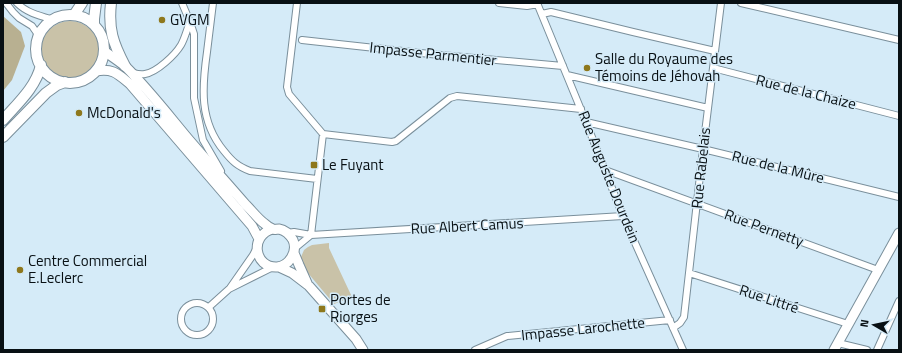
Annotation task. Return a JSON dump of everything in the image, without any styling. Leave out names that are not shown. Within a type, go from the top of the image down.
[{"type":"main road","points":[[74,15],[82,3]]},
{"type":"main road","points":[[94,25],[96,3]]},
{"type":"main road","points":[[111,3],[110,20],[112,38],[128,69]]},
{"type":"main road","points":[[74,15],[85,18],[94,25],[102,36],[104,50],[102,62],[92,75],[84,80],[75,83],[59,81],[48,75],[41,65],[37,54],[39,36],[43,29],[54,20],[64,16],[74,15]]},
{"type":"main road","points":[[3,120],[34,83],[41,65]]},
{"type":"main road","points":[[3,137],[46,93],[56,85],[65,82]]},
{"type":"street","points":[[6,3],[19,18],[32,26],[39,36]]},
{"type":"street","points":[[17,3],[30,13],[54,20]]},
{"type":"street","points":[[182,3],[194,34],[194,98],[203,140],[230,186]]},
{"type":"street","points":[[214,3],[203,91],[205,114],[212,134],[218,144],[234,163],[250,171],[317,179]]},
{"type":"street","points":[[297,3],[287,88],[289,94],[323,134],[392,142],[396,141],[454,96],[581,109]]},
{"type":"street","points":[[499,3],[527,6],[537,3]]},
{"type":"street","name":"Rue Auguste Dourdein","points":[[537,3],[623,216],[682,350]]},
{"type":"street","name":"Rue Rabelais","points":[[673,328],[680,324],[684,317],[703,149],[722,3]]},
{"type":"street","points":[[741,3],[899,40]]},
{"type":"street","points":[[542,14],[552,12],[715,51]]},
{"type":"street","points":[[128,69],[138,74],[145,74],[153,71],[170,57],[180,46],[190,22]]},
{"type":"street","name":"Impasse Parmentier","points":[[302,40],[563,66]]},
{"type":"street","points":[[104,50],[128,69],[260,220],[273,229]]},
{"type":"street","name":"Rue de la Chaize","points":[[713,68],[899,116]]},
{"type":"street","points":[[96,71],[109,70],[118,74],[130,84],[252,226],[258,243],[257,252],[259,258],[268,265],[292,273],[309,286],[364,350]]},
{"type":"street","points":[[567,75],[708,108]]},
{"type":"street","name":"Rue de la Mûre","points":[[586,122],[899,197]]},
{"type":"street","points":[[209,307],[230,289],[285,264],[290,260],[294,251],[311,235],[323,134]]},
{"type":"street","name":"Rue Pernetty","points":[[604,170],[878,270]]},
{"type":"street","name":"Rue Albert Camus","points":[[287,233],[294,232],[311,235],[623,216]]},
{"type":"street","points":[[230,289],[253,255],[265,232],[273,229],[279,229],[287,233],[292,239],[299,266],[309,286]]},
{"type":"street","points":[[867,350],[836,347],[899,233]]},
{"type":"street","name":"Rue Littré","points":[[689,273],[848,324]]},
{"type":"street","points":[[877,350],[899,301]]},
{"type":"street","points":[[199,302],[209,307],[214,316],[214,322],[209,330],[201,335],[196,335],[184,329],[181,320],[182,314],[188,305],[199,302]]},
{"type":"street","name":"Impasse Larochette","points":[[475,350],[507,336],[670,320]]},
{"type":"shaded area","points":[[3,16],[21,32],[25,46],[12,80],[3,91]]},
{"type":"shaded area","points":[[70,21],[81,23],[94,34],[97,39],[99,50],[97,61],[86,74],[81,77],[70,79],[59,77],[46,66],[43,61],[41,50],[43,39],[54,26],[59,23]]},
{"type":"shaded area","points":[[329,243],[329,248],[352,297],[334,304],[302,266],[301,257],[304,250],[312,245]]},
{"type":"place","name":"GVGM","points":[[162,20]]},
{"type":"place","name":"Salle du Royaume des Témoins de Jéhovah","points":[[587,68]]},
{"type":"place","name":"McDonald's","points":[[79,113]]},
{"type":"place","name":"Le Fuyant","points":[[314,165]]},
{"type":"place","name":"Centre Commercial E.Leclerc","points":[[20,270]]},
{"type":"place","name":"Portes de Riorges","points":[[322,309]]}]
